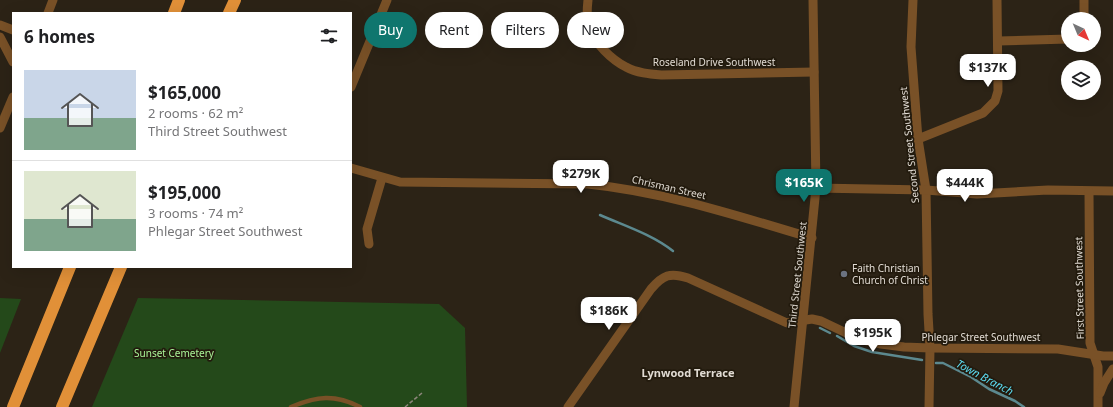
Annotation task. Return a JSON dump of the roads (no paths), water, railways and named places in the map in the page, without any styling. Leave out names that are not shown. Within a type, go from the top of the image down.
[{"type":"highway","points":[[174,12],[179,0]]},
{"type":"highway","points":[[229,12],[235,0]]},
{"type":"highway","points":[[13,407],[70,268]]},
{"type":"highway","points":[[62,407],[121,268]]},
{"type":"street","points":[[48,12],[53,0]]},
{"type":"street","points":[[352,85],[387,0]]},
{"type":"street","name":"Roseland Drive Southwest","points":[[588,0],[586,15],[589,28],[602,48],[611,58],[627,67],[646,73],[662,75],[814,72]]},
{"type":"street","name":"Third Street Southwest","points":[[794,407],[804,321],[816,188],[813,0]]},
{"type":"street","name":"Second Street Southwest","points":[[913,0],[911,47],[918,139],[926,190],[930,348],[929,407]]},
{"type":"street","points":[[918,139],[983,113],[995,101],[998,91],[997,0]]},
{"type":"street","points":[[1084,0],[1084,12]]},
{"type":"street","points":[[0,25],[12,30]]},
{"type":"street","points":[[0,37],[12,60]]},
{"type":"street","points":[[998,41],[1061,39]]},
{"type":"street","points":[[0,128],[12,99]]},
{"type":"street","name":"Chrisman Street","points":[[352,168],[400,182],[588,184],[618,187],[679,200],[812,238]]},
{"type":"street","points":[[369,244],[367,229],[382,178]]},
{"type":"street","points":[[816,188],[926,190],[977,194],[1048,190],[1077,190],[1089,192],[1113,191]]},
{"type":"street","name":"First Street Southwest","points":[[1089,192],[1090,343],[1098,367],[1098,403]]},
{"type":"street","name":"Phlegar Street Southwest","points":[[568,407],[650,289],[659,280],[668,275],[678,274],[787,323],[812,319],[821,321],[859,338],[881,344],[904,348],[1058,349],[1113,356]]},
{"type":"street","points":[[1098,403],[1104,383],[1113,369]]},
{"type":"lane","points":[[291,407],[306,400],[327,397],[342,400],[360,407]]},
{"type":"waterway","name":"Town Branch","points":[[600,215],[647,235],[673,251]]},
{"type":"waterway","name":"Town Branch","points":[[820,328],[830,333]]},
{"type":"waterway","name":"Town Branch","points":[[837,336],[854,346],[872,352],[922,360]]},
{"type":"waterway","name":"Town Branch","points":[[936,363],[943,363],[1024,407]]},
{"type":"place","name":"Faith Christian Church of Christ","points":[[844,274]]},
{"type":"district","name":"Lynwood Terrace","points":[[688,372]]},
{"type":"park label","name":"Sunset Cemetery","points":[[174,353]]}]
